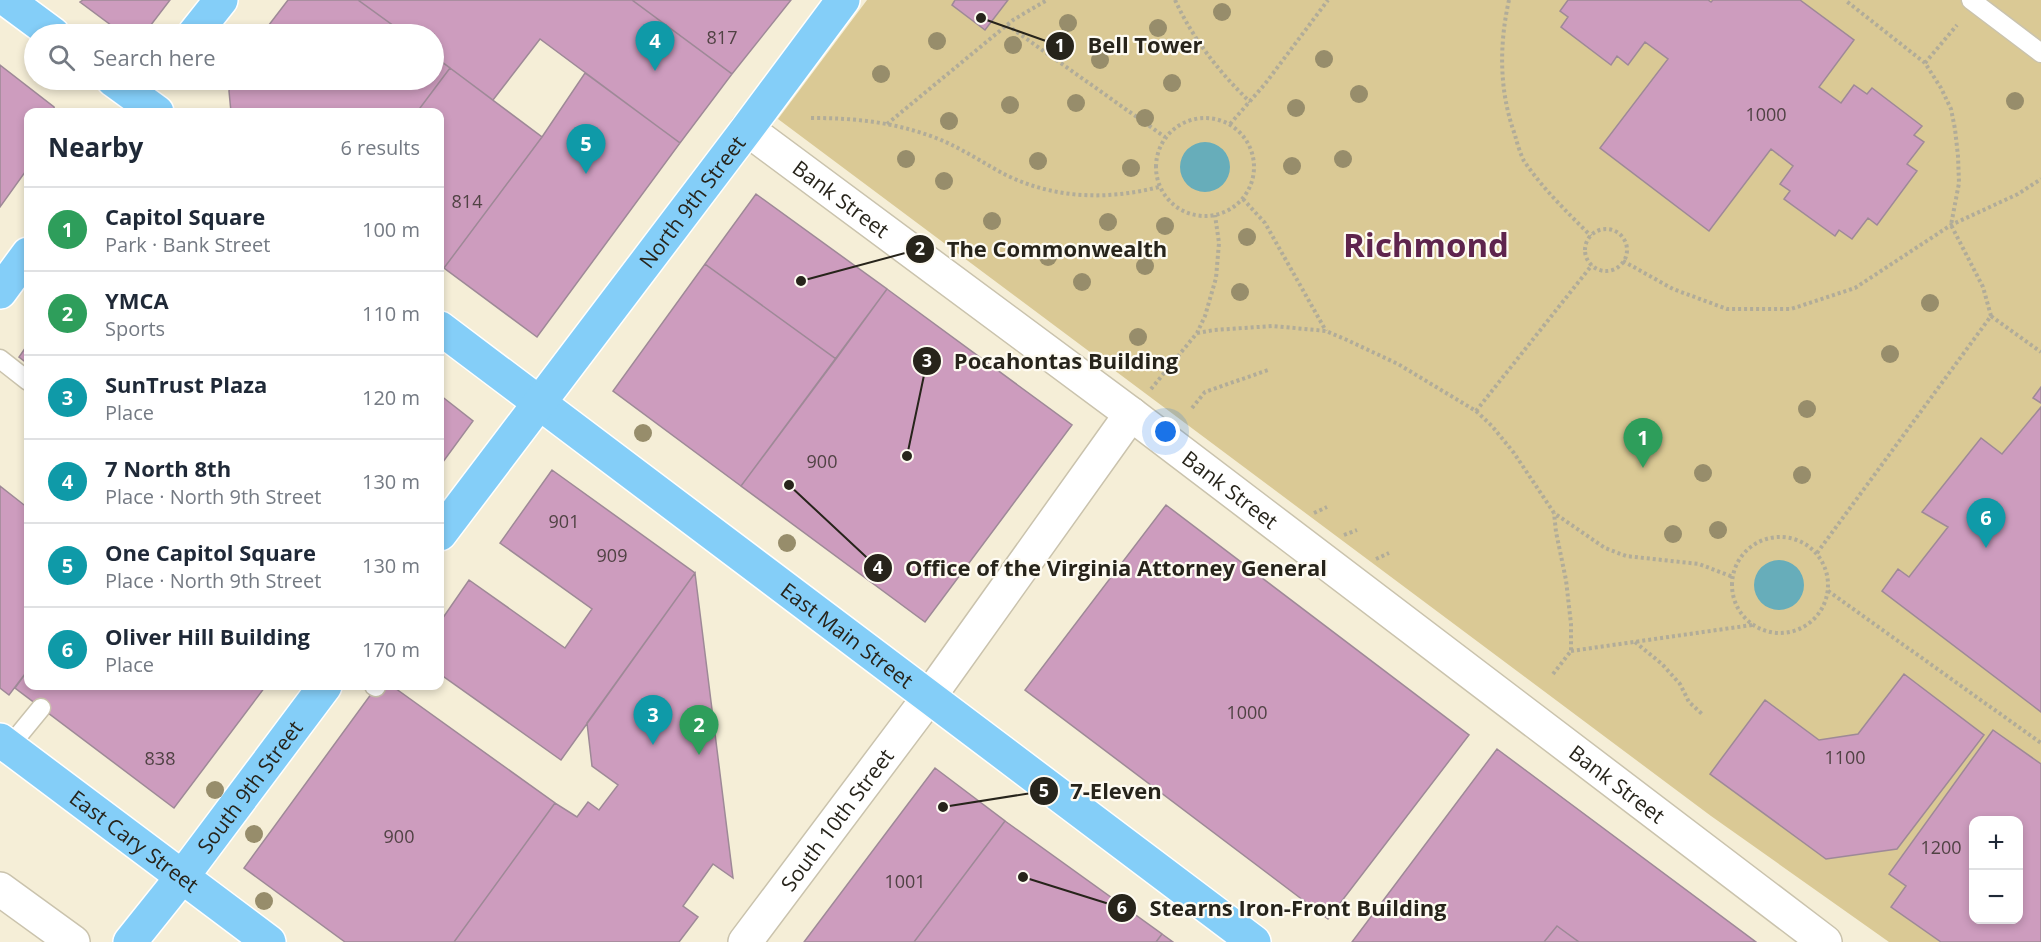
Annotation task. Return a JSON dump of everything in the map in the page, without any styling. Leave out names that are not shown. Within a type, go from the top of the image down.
[{"type":"main road","points":[[7,0],[39,24]]},
{"type":"main road","points":[[202,24],[221,0]]},
{"type":"main road","name":"North 9th Street","points":[[538,403],[843,0]]},
{"type":"main road","points":[[129,90],[148,102]]},
{"type":"main road","points":[[0,292],[24,259]]},
{"type":"main road","name":"East Main Street","points":[[444,331],[1254,942]]},
{"type":"main road","points":[[444,529],[538,403]]},
{"type":"main road","name":"South 9th Street","points":[[130,942],[182,877],[322,690]]},
{"type":"main road","name":"East Cary Street","points":[[5,744],[269,942]]},
{"type":"street","name":"Bank Street","points":[[747,129],[1131,414],[1825,942]]},
{"type":"street","name":"South 10th Street","points":[[753,939],[1131,414]]},
{"type":"street","points":[[0,889],[73,942]]},
{"type":"lane","points":[[1971,0],[2041,53]]},
{"type":"lane","points":[[0,358],[24,378]]},
{"type":"lane","points":[[5,744],[41,708]]},
{"type":"path","points":[[887,124],[1037,1],[1047,0]]},
{"type":"path","points":[[1175,0],[1208,56],[1227,80],[1250,102]]},
{"type":"path","points":[[1230,124],[1265,84],[1329,0]]},
{"type":"path","points":[[1509,0],[1502,30],[1502,80],[1508,117],[1523,159],[1551,197],[1591,236]]},
{"type":"path","points":[[1845,0],[1925,63],[1941,88],[1951,108],[1955,129],[1959,183],[1951,225],[1983,287],[1991,316],[2041,352]]},
{"type":"path","points":[[1007,26],[1165,136]]},
{"type":"path","points":[[1925,63],[1957,26]]},
{"type":"path","points":[[1202,117],[1217,118],[1230,124],[1250,145],[1254,159],[1254,173],[1243,199],[1225,212],[1198,216],[1182,211],[1169,201],[1160,187],[1155,161],[1165,136],[1188,120],[1202,117]]},
{"type":"path","points":[[811,118],[854,118],[887,124],[936,138],[966,151],[1008,176],[1059,194],[1118,195],[1160,187]]},
{"type":"path","points":[[1623,261],[1673,289],[1727,309],[1791,309],[1855,288],[1951,225],[2019,194],[2041,179]]},
{"type":"path","points":[[1243,199],[1265,223],[1326,331]]},
{"type":"path","points":[[1164,372],[1197,333],[1204,316],[1216,278],[1219,243],[1215,215]]},
{"type":"path","points":[[1606,230],[1619,234],[1626,245],[1623,261],[1616,268],[1603,271],[1592,265],[1585,251],[1591,236],[1606,230]]},
{"type":"path","points":[[1476,411],[1592,265]]},
{"type":"path","points":[[1817,553],[1991,316]]},
{"type":"path","points":[[1197,333],[1273,326],[1326,331],[1398,364],[1476,411],[1492,426],[1514,453],[1554,513],[1605,548],[1626,555],[1699,564],[1733,578]]},
{"type":"path","points":[[1192,408],[1205,392],[1268,370]]},
{"type":"path","points":[[1553,674],[1571,651],[1570,603],[1554,513]]},
{"type":"path","points":[[1774,537],[1790,538],[1805,543],[1817,553],[1828,578],[1828,591],[1824,607],[1814,620],[1800,629],[1784,633],[1768,631],[1753,625],[1743,615],[1732,591],[1737,563],[1747,550],[1759,542],[1774,537]]},
{"type":"path","points":[[1828,591],[2041,743]]},
{"type":"path","points":[[1571,651],[1753,625]]},
{"type":"path","points":[[1635,642],[1662,664],[1680,684],[1689,702],[1702,714]]},
{"type":"shaded area","points":[[867,0],[2041,0],[2041,942],[1889,942],[1711,816],[778,119]]},
{"type":"water","points":[[1205,142],[1214,144],[1225,153],[1230,167],[1228,176],[1219,187],[1205,192],[1196,190],[1185,181],[1180,167],[1182,158],[1191,147]]},
{"type":"water","points":[[1774,560],[1784,560],[1797,567],[1804,580],[1804,590],[1797,603],[1784,610],[1774,610],[1765,606],[1758,599],[1754,590],[1754,580],[1758,571],[1765,564]]},
{"type":"building","points":[[83,0],[170,0],[152,24],[110,24],[80,2]]},
{"type":"building","points":[[288,0],[358,0],[391,24],[270,24]]},
{"type":"building","points":[[358,0],[632,0],[732,74],[680,143],[540,39],[493,100],[444,63],[444,24],[391,24]]},
{"type":"building","points":[[632,0],[791,0],[732,74]]},
{"type":"building","points":[[955,0],[1008,0],[985,30],[952,5]]},
{"type":"building","points":[[1568,0],[1708,0],[1711,2],[1713,0],[1800,0],[1854,40],[1819,87],[1841,103],[1854,85],[1867,94],[1872,88],[1922,126],[1914,135],[1924,142],[1907,164],[1917,171],[1877,225],[1868,218],[1852,239],[1839,230],[1835,236],[1784,199],[1790,191],[1780,184],[1793,166],[1771,149],[1709,231],[1600,148],[1668,59],[1645,42],[1628,65],[1617,56],[1611,65],[1561,27],[1568,17],[1560,11]]},
{"type":"building","points":[[444,64],[450,68],[444,76]]},
{"type":"building","points":[[0,65],[24,84],[24,90],[32,90],[54,108],[24,108],[24,174],[0,207]]},
{"type":"building","points":[[450,68],[542,137],[444,268],[444,108],[420,108],[434,90],[444,90],[444,76]]},
{"type":"building","points":[[585,73],[680,143],[537,337],[444,268],[542,137]]},
{"type":"building","points":[[434,90],[420,108],[231,108],[229,91]]},
{"type":"building","points":[[756,194],[887,289],[836,359],[705,264]]},
{"type":"building","points":[[705,264],[836,359],[741,486],[613,391]]},
{"type":"building","points":[[887,289],[1072,425],[925,622],[741,486]]},
{"type":"building","points":[[24,350],[24,361],[19,357]]},
{"type":"building","points":[[2041,387],[2041,403],[2033,398]]},
{"type":"building","points":[[444,398],[473,421],[444,461]]},
{"type":"building","points":[[2041,407],[2041,712],[1882,591],[1898,569],[1909,577],[1948,527],[1922,512],[1981,438],[2002,454]]},
{"type":"building","points":[[552,470],[695,573],[561,760],[444,677],[444,616],[469,580],[565,648],[592,609],[500,543]]},
{"type":"building","points":[[0,486],[24,505],[24,675],[9,695],[0,688]]},
{"type":"building","points":[[1166,505],[1469,735],[1328,919],[1025,690]]},
{"type":"building","points":[[695,573],[733,878],[713,864],[683,906],[698,917],[679,942],[454,942],[555,803],[577,817],[588,802],[599,810],[618,785],[592,766],[587,723]]},
{"type":"building","points":[[1904,674],[1984,735],[1897,849],[1826,859],[1710,774],[1765,700],[1819,740],[1858,734]]},
{"type":"building","points":[[24,676],[24,690],[263,690],[174,808],[15,688]]},
{"type":"building","points":[[374,690],[398,690],[555,803],[454,942],[345,942],[244,868]]},
{"type":"building","points":[[1993,730],[2041,764],[2041,942],[1941,942],[1891,907],[1906,886],[1889,874]]},
{"type":"building","points":[[1497,749],[1756,942],[1579,942],[1557,926],[1544,942],[1352,942]]},
{"type":"building","points":[[935,768],[1005,821],[914,942],[804,942]]},
{"type":"building","points":[[1005,821],[1162,934],[1156,942],[914,942]]},
{"type":"building","points":[[1557,926],[1579,942],[1544,942]]},
{"type":"building","points":[[1162,934],[1173,942],[1156,942]]},
{"type":"place","name":"Bell Tower","points":[[981,18]]},
{"type":"place","name":"7 North 8th","points":[[655,71]]},
{"type":"place","name":"One Capitol Square","points":[[586,174]]},
{"type":"place","name":"The Commonwealth","points":[[801,281]]},
{"type":"place","name":"Pocahontas Building","points":[[907,456]]},
{"type":"place","name":"Capitol Square","points":[[1643,468]]},
{"type":"place","name":"Office of the Virginia Attorney General","points":[[789,485]]},
{"type":"place","name":"Oliver Hill Building","points":[[1986,548]]},
{"type":"place","name":"SunTrust Plaza","points":[[653,745]]},
{"type":"place","name":"YMCA","points":[[699,755]]},
{"type":"place","name":"7-Eleven","points":[[943,807]]},
{"type":"place","name":"Stearns Iron-Front Building","points":[[1023,877]]},
{"type":"district","name":"Richmond","points":[[1426,244]]}]
